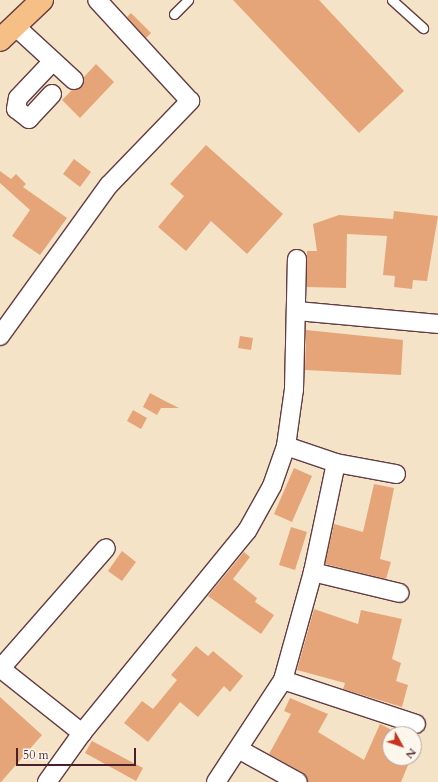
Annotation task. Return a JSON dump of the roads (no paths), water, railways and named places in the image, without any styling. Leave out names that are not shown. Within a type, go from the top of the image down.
[{"type":"highway","points":[[8,33],[42,0]]},
{"type":"street","points":[[0,336],[109,185],[190,101],[97,0]]},
{"type":"street","points":[[8,33],[52,61],[74,80]]},
{"type":"street","points":[[52,61],[18,98],[16,108],[29,119],[52,94]]},
{"type":"street","points":[[47,782],[82,733],[247,531],[272,486],[286,446],[294,389],[298,311],[297,259]]},
{"type":"street","points":[[298,311],[438,324]]},
{"type":"street","points":[[286,446],[336,463],[396,474]]},
{"type":"street","points":[[216,782],[240,750],[283,680],[312,572],[336,463]]},
{"type":"street","points":[[82,733],[0,668],[106,548]]},
{"type":"street","points":[[312,572],[400,594]]},
{"type":"street","points":[[283,680],[416,724]]},
{"type":"street","points":[[240,750],[298,782]]},
{"type":"lane","points":[[174,14],[188,0]]},
{"type":"lane","points":[[392,0],[423,28]]}]
